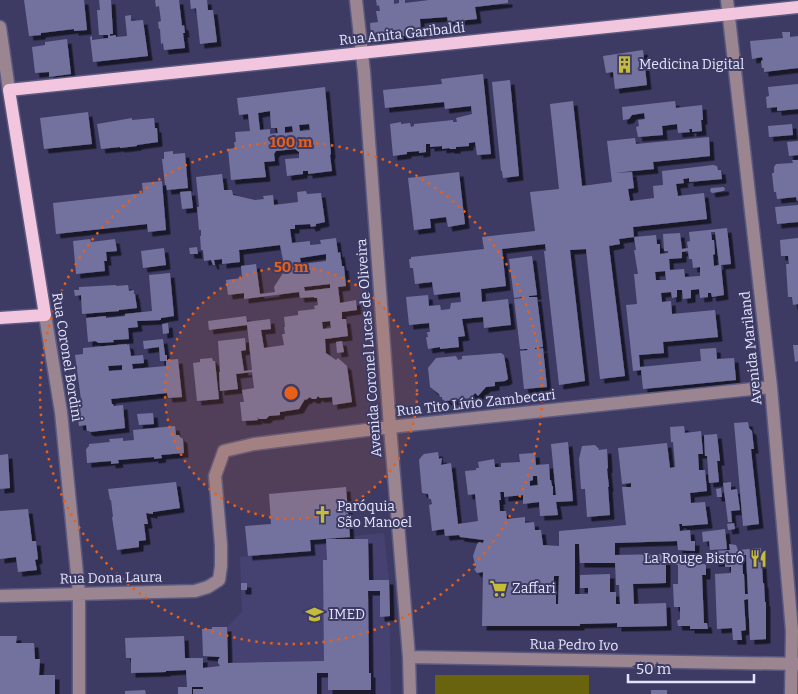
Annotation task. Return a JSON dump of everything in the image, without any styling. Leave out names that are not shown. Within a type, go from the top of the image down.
[{"type":"main road","name":"Rua Anita Garibaldi","points":[[9,90],[798,7]]},
{"type":"main road","name":"Rua Coronel Bordini","points":[[9,90],[45,315]]},
{"type":"main road","points":[[0,318],[45,315]]},
{"type":"street","name":"Avenida Coronel Lucas de Oliveira","points":[[356,0],[362,53],[409,657],[410,694]]},
{"type":"street","name":"Avenida Mariland","points":[[727,0],[771,387],[795,664],[791,694]]},
{"type":"street","name":"Rua Coronel Bordini","points":[[0,27],[9,90]]},
{"type":"street","name":"Rua Coronel Bordini","points":[[45,315],[60,412],[80,594],[79,694]]},
{"type":"street","name":"Rua Tito Lívio Zambecari","points":[[219,580],[221,545],[216,476],[224,451],[254,444],[390,427],[771,387]]},
{"type":"street","name":"Rua Dona Laura","points":[[0,596],[195,591],[208,587],[219,580]]},
{"type":"street","name":"Rua Pedro Ivo","points":[[409,657],[795,664]]},
{"type":"shaded area","name":"IMED","points":[[384,533],[389,580],[391,694],[228,694],[227,627],[242,612],[240,557],[311,551],[310,540]]},
{"type":"shaded area","points":[[435,675],[589,675],[589,694],[435,694]]},
{"type":"building","points":[[24,0],[84,0],[87,30],[74,31],[74,29],[29,36]]},
{"type":"building","points":[[99,0],[111,0],[113,34],[110,34],[110,36],[127,36],[125,16],[131,15],[131,21],[143,20],[148,56],[93,62],[90,37],[92,36],[92,40],[108,38],[108,35],[99,35],[97,10],[100,10]]},
{"type":"building","points":[[155,0],[179,0],[182,26],[184,25],[185,33],[183,33],[185,48],[164,50],[163,43],[161,44],[158,22],[161,21],[159,6],[156,7]]},
{"type":"building","points":[[190,0],[207,0],[208,10],[213,10],[217,42],[200,44],[196,8],[191,9]]},
{"type":"building","points":[[376,0],[394,0],[394,4],[399,3],[399,0],[405,0],[405,3],[429,0],[508,0],[508,3],[475,7],[477,19],[448,22],[447,17],[420,19],[421,34],[375,39],[371,36],[370,23],[378,22],[376,11],[380,11]]},
{"type":"building","points":[[782,32],[790,32],[790,37],[798,36],[798,68],[764,72],[761,61],[763,60],[762,57],[752,59],[750,41],[783,38]]},
{"type":"building","points":[[67,39],[71,74],[49,77],[49,72],[35,73],[32,47],[45,45],[45,42]]},
{"type":"building","name":"Medicina Digital","points":[[643,50],[647,85],[615,89],[613,72],[606,73],[603,56]]},
{"type":"building","points":[[483,74],[491,154],[477,155],[475,142],[469,143],[469,146],[456,147],[456,149],[442,149],[442,146],[430,147],[430,144],[426,144],[426,152],[407,152],[407,154],[393,156],[390,124],[410,123],[411,127],[414,124],[453,120],[453,122],[457,122],[456,118],[472,114],[471,106],[445,109],[444,102],[385,108],[383,90],[442,84],[441,79]]},
{"type":"building","points":[[510,80],[519,176],[503,178],[492,82]]},
{"type":"building","points":[[798,84],[798,109],[777,111],[777,107],[767,108],[766,97],[769,96],[768,87]]},
{"type":"building","points":[[325,87],[332,171],[308,174],[308,171],[303,171],[303,174],[287,176],[285,159],[299,158],[299,152],[295,149],[276,151],[274,154],[275,161],[264,162],[266,177],[231,180],[228,149],[235,148],[235,132],[250,131],[248,114],[239,115],[237,98]],"holes":[[[270,111],[271,128],[277,128],[278,133],[270,134],[270,129],[260,130],[258,113]],[[309,124],[310,130],[300,131],[299,125]],[[292,126],[293,132],[285,133],[285,127]]]},
{"type":"building","points":[[573,101],[582,186],[612,182],[607,141],[635,138],[636,144],[709,137],[710,156],[653,162],[654,169],[613,173],[632,172],[634,188],[628,189],[630,201],[654,198],[653,186],[663,185],[662,171],[713,165],[717,166],[718,170],[721,170],[722,179],[689,182],[689,178],[683,179],[684,183],[676,184],[678,196],[704,193],[707,219],[633,227],[634,237],[619,239],[620,244],[609,246],[625,376],[600,379],[586,249],[570,250],[585,381],[559,385],[544,251],[546,251],[545,244],[502,249],[506,286],[481,289],[482,302],[508,299],[511,325],[484,328],[483,317],[462,319],[465,336],[458,337],[459,347],[428,349],[426,337],[428,337],[427,332],[430,332],[429,323],[409,325],[406,297],[428,295],[429,306],[440,305],[441,310],[450,309],[451,303],[461,302],[460,292],[434,295],[432,282],[415,284],[413,268],[410,268],[409,259],[411,257],[484,249],[482,237],[535,231],[530,192],[559,189],[550,104]]},
{"type":"building","points":[[675,101],[676,108],[702,105],[702,131],[692,132],[692,129],[689,129],[690,132],[678,133],[677,124],[662,126],[663,135],[638,137],[636,127],[639,126],[638,120],[645,119],[644,113],[632,115],[629,119],[623,120],[622,107]]},
{"type":"building","points":[[88,112],[92,144],[44,149],[40,118]]},
{"type":"building","points":[[132,118],[132,120],[154,118],[158,142],[101,149],[97,124]]},
{"type":"building","points":[[792,124],[793,135],[769,137],[768,126]]},
{"type":"building","points":[[798,141],[798,155],[789,156],[787,142]]},
{"type":"building","points":[[173,151],[173,154],[185,153],[188,188],[167,190],[162,159],[164,159],[164,152]]},
{"type":"building","points":[[792,160],[798,160],[798,201],[796,197],[777,199],[776,192],[774,192],[772,173],[774,173],[774,167],[776,164],[793,163]]},
{"type":"building","points":[[459,172],[465,224],[448,227],[446,217],[430,219],[431,228],[414,230],[408,178]]},
{"type":"building","points":[[222,174],[224,190],[232,190],[233,195],[255,200],[264,199],[263,196],[273,195],[274,205],[298,202],[297,192],[306,191],[307,194],[321,193],[325,222],[311,227],[310,224],[295,225],[295,229],[290,229],[292,243],[310,241],[310,245],[321,244],[320,240],[336,238],[338,253],[340,252],[342,266],[344,266],[346,286],[338,287],[340,303],[356,300],[357,310],[342,312],[342,319],[346,319],[348,336],[325,339],[326,353],[336,360],[338,358],[347,366],[352,402],[333,405],[332,397],[320,398],[318,396],[316,399],[312,399],[310,397],[305,399],[299,409],[280,412],[280,415],[269,416],[266,419],[259,419],[257,417],[258,420],[242,421],[240,402],[244,402],[242,390],[254,388],[252,372],[236,374],[238,389],[220,391],[218,341],[245,338],[246,350],[241,351],[244,371],[252,370],[247,325],[209,330],[208,321],[246,316],[247,322],[270,319],[271,329],[261,330],[264,348],[284,345],[282,334],[285,334],[284,317],[298,315],[298,311],[315,309],[314,306],[318,305],[317,298],[300,298],[299,292],[244,299],[244,293],[228,295],[226,280],[242,278],[241,266],[256,264],[260,294],[275,292],[274,287],[285,270],[280,245],[239,250],[240,262],[222,264],[222,259],[214,260],[215,265],[213,265],[211,260],[204,261],[203,250],[201,250],[201,230],[199,230],[196,177]],"holes":[[[326,254],[326,261],[301,264],[300,258]],[[330,284],[330,288],[305,291],[304,287]],[[330,321],[331,328],[323,329],[322,322]]]},
{"type":"building","points":[[162,181],[166,230],[148,232],[147,224],[56,234],[53,203],[143,193],[142,183]]},
{"type":"building","points":[[724,187],[725,190],[723,191],[712,193],[710,191],[711,188]]},
{"type":"building","points":[[191,191],[193,208],[182,209],[180,192]]},
{"type":"building","points":[[798,205],[798,222],[777,224],[775,207]]},
{"type":"building","points":[[727,228],[731,264],[721,265],[724,295],[712,297],[711,293],[708,293],[708,297],[700,298],[699,289],[691,290],[691,298],[683,299],[682,290],[677,290],[677,297],[672,298],[671,292],[661,293],[662,302],[671,301],[672,314],[715,310],[718,337],[663,342],[664,353],[639,355],[640,367],[701,361],[700,349],[716,348],[717,359],[734,358],[736,380],[643,389],[641,370],[633,371],[626,305],[637,304],[634,274],[638,274],[634,237],[656,235],[657,244],[660,244],[660,254],[668,253],[668,251],[664,251],[663,234],[680,233],[682,249],[688,248],[687,242],[690,241],[689,232]],"holes":[[[711,232],[715,232],[719,265],[714,266],[714,240],[712,240]],[[688,251],[689,259],[692,259],[693,268],[700,267],[700,276],[685,277],[684,269],[670,270],[669,259],[682,258],[682,252]],[[665,271],[666,280],[656,280],[655,272]]]},
{"type":"building","points":[[798,238],[798,304],[793,305],[792,297],[788,297],[786,264],[789,264],[788,256],[781,256],[780,240]]},
{"type":"building","points":[[90,239],[91,242],[115,239],[117,251],[106,252],[107,261],[104,261],[105,271],[76,274],[73,241]]},
{"type":"building","points":[[197,247],[198,254],[190,254],[189,248]]},
{"type":"building","points":[[164,248],[166,265],[143,268],[141,251]]},
{"type":"building","points":[[532,256],[537,295],[529,297],[537,297],[543,347],[535,349],[543,348],[547,387],[524,389],[520,351],[528,350],[520,349],[514,299],[522,297],[514,298],[509,259]]},
{"type":"building","points":[[170,273],[174,316],[161,318],[161,320],[137,321],[138,327],[128,328],[129,339],[113,340],[114,342],[88,342],[86,318],[125,316],[125,314],[152,311],[149,275]]},
{"type":"building","points":[[128,285],[129,291],[134,290],[137,308],[82,314],[81,295],[75,296],[74,290],[79,290],[79,287]]},
{"type":"building","points":[[168,323],[169,333],[163,334],[162,324]]},
{"type":"building","points":[[163,339],[167,360],[178,359],[182,397],[168,398],[167,393],[111,399],[114,406],[123,405],[125,428],[90,432],[87,431],[86,425],[79,426],[76,408],[82,407],[75,355],[83,354],[83,348],[129,344],[131,356],[143,355],[144,363],[132,364],[133,369],[166,366],[166,361],[160,361],[159,347],[144,349],[143,341]],"holes":[[[122,365],[122,370],[109,371],[108,366]]]},
{"type":"building","points":[[342,341],[344,352],[337,353],[336,342]]},
{"type":"building","points":[[793,345],[798,345],[798,361],[795,362]]},
{"type":"building","points":[[501,353],[504,355],[508,379],[495,382],[495,386],[486,387],[478,396],[475,393],[471,398],[445,401],[430,387],[428,368],[436,358],[456,356],[458,360],[462,359],[462,356]]},
{"type":"building","points":[[212,358],[215,361],[219,399],[197,401],[193,363],[200,362],[200,359]]},
{"type":"building","points":[[153,413],[154,424],[139,425],[137,414]]},
{"type":"building","points":[[748,422],[749,428],[752,431],[754,449],[751,449],[759,524],[743,526],[734,423]]},
{"type":"building","points":[[175,426],[176,435],[183,439],[184,453],[161,455],[162,458],[154,459],[154,457],[118,460],[119,463],[111,464],[111,461],[87,463],[86,449],[89,444],[110,442],[109,439],[123,438],[123,441],[134,440],[133,430]]},
{"type":"building","points":[[684,426],[685,433],[701,431],[703,454],[698,454],[699,470],[705,470],[707,491],[690,493],[691,503],[705,502],[708,524],[682,526],[682,524],[679,524],[680,531],[690,530],[691,541],[695,541],[695,551],[678,550],[677,541],[615,543],[615,555],[666,554],[666,583],[633,584],[634,604],[666,603],[667,626],[617,627],[617,623],[580,624],[580,626],[482,626],[483,572],[477,573],[474,569],[476,568],[473,556],[477,544],[479,542],[483,543],[484,540],[460,537],[459,535],[445,536],[444,529],[432,531],[429,505],[432,504],[431,499],[429,499],[428,494],[422,493],[419,460],[421,457],[424,454],[438,452],[439,459],[442,458],[441,465],[451,463],[458,524],[478,521],[475,494],[468,495],[465,471],[479,468],[478,462],[494,459],[495,467],[501,467],[501,463],[520,462],[519,454],[535,453],[536,465],[549,464],[553,495],[556,495],[551,444],[568,442],[573,501],[556,502],[558,515],[540,516],[539,502],[523,504],[523,495],[504,497],[504,492],[500,492],[501,500],[499,500],[500,511],[506,511],[507,519],[525,517],[525,523],[534,522],[535,530],[541,530],[543,545],[559,546],[559,531],[626,525],[622,487],[631,487],[631,483],[622,484],[618,448],[667,443],[670,468],[675,467],[670,427]],"holes":[[[533,476],[537,476],[538,485],[530,486]],[[575,544],[579,544],[580,563],[615,563],[616,585],[619,585],[620,604],[616,604],[616,592],[610,592],[610,574],[580,575],[580,588],[588,588],[588,594],[575,594]],[[554,576],[559,576],[558,604],[556,604],[556,595],[554,595],[554,587],[556,587],[556,583],[554,583]]]},
{"type":"building","points":[[717,434],[720,461],[717,461],[719,482],[709,483],[704,435]]},
{"type":"building","points":[[595,445],[598,450],[607,449],[610,515],[587,517],[585,489],[581,489],[579,459],[582,446]]},
{"type":"building","points":[[8,454],[10,488],[0,489],[0,455]]},
{"type":"building","points":[[176,482],[180,508],[153,512],[153,514],[146,513],[148,524],[144,524],[146,540],[139,541],[139,547],[117,550],[108,489]]},
{"type":"building","points":[[731,482],[731,490],[737,489],[740,510],[731,511],[732,522],[728,522],[723,483]]},
{"type":"building","points":[[346,487],[350,537],[310,540],[311,551],[248,556],[245,526],[271,524],[269,494]]},
{"type":"building","points":[[721,488],[722,497],[717,497],[716,489]]},
{"type":"building","points":[[28,509],[32,541],[36,541],[38,559],[35,560],[37,570],[18,572],[16,557],[0,559],[0,511]]},
{"type":"building","points":[[734,523],[735,529],[728,530],[727,524]]},
{"type":"building","points":[[725,529],[727,549],[710,550],[709,541],[703,542],[702,532]]},
{"type":"building","points":[[326,539],[368,539],[369,580],[389,580],[390,616],[380,617],[380,591],[368,591],[371,690],[328,690],[328,673],[317,673],[317,694],[193,694],[193,689],[203,689],[203,687],[192,687],[192,694],[178,694],[178,687],[187,687],[186,670],[131,673],[131,658],[126,658],[125,638],[184,636],[185,658],[203,658],[203,668],[220,666],[218,660],[220,657],[203,656],[202,629],[212,629],[212,627],[227,627],[228,663],[324,661],[323,560],[327,560]]},
{"type":"building","points":[[729,544],[736,545],[738,550],[761,548],[766,602],[766,639],[750,640],[748,599],[744,600],[746,630],[741,631],[742,640],[733,640],[732,628],[717,629],[715,574],[731,573],[731,567],[725,567],[725,562],[714,562],[714,551],[730,550]],"holes":[[[742,555],[746,555],[748,594],[745,594]]]},
{"type":"building","points":[[687,560],[692,564],[706,564],[706,575],[702,575],[704,623],[707,623],[708,629],[690,629],[690,626],[678,626],[677,621],[680,619],[680,607],[674,607],[673,584],[678,584],[678,565],[676,565],[676,561]]},
{"type":"building","points":[[241,583],[247,583],[247,590],[241,590]]},
{"type":"building","points":[[0,636],[17,636],[16,643],[34,643],[35,659],[40,659],[39,675],[55,675],[55,694],[0,694]]},
{"type":"building","points":[[145,690],[146,694],[125,694],[125,691]]},
{"type":"building","points":[[651,690],[667,690],[667,694],[651,694]]},
{"type":"place","name":"Medicina Digital","points":[[625,64]]},
{"type":"place","name":"Paróquia São Manoel","points":[[323,514]]},
{"type":"place","name":"La Rouge Bistrô","points":[[758,558]]},
{"type":"place","name":"Zaffari","points":[[498,588]]},
{"type":"place","name":"IMED","points":[[315,614]]}]
